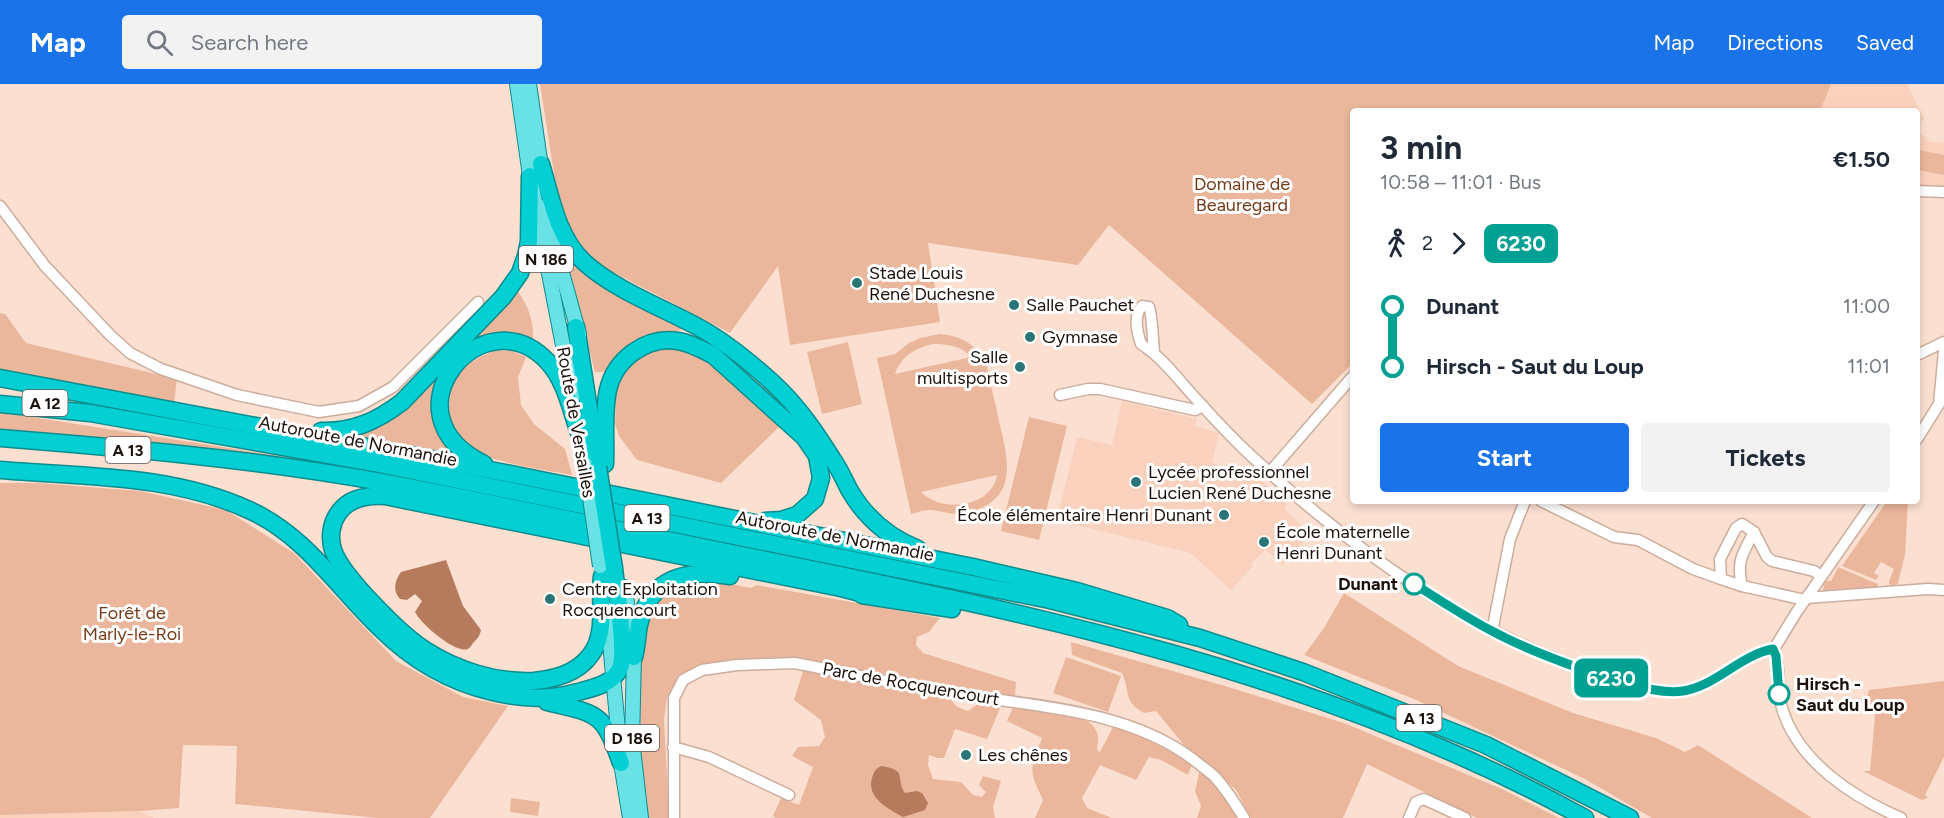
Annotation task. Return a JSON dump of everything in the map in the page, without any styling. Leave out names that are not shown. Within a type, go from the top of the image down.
[{"type":"highway","points":[[250,424],[323,431],[342,430],[363,426],[384,416],[402,402],[503,297],[520,273],[529,241],[535,170]]},
{"type":"highway","points":[[535,170],[569,246],[583,262],[603,278],[701,329],[738,353],[776,386],[810,425],[864,511],[884,531],[919,550],[966,562],[973,567]]},
{"type":"highway","name":"N 186","points":[[576,327],[599,466],[610,570],[620,612],[622,658],[620,668],[613,677]]},
{"type":"highway","points":[[599,466],[608,390],[615,370],[632,352],[651,343],[676,341],[696,346],[712,356],[804,437],[817,456],[821,478],[815,499],[797,515],[781,520],[730,519]]},
{"type":"highway","points":[[516,475],[466,454],[453,442],[444,426],[440,402],[445,380],[456,363],[471,350],[487,344],[508,342],[536,351],[557,375],[579,433]]},
{"type":"highway","points":[[0,378],[516,475],[973,567],[1077,591],[1167,618],[1200,638]]},
{"type":"highway","name":"A 12","points":[[0,393],[90,413]]},
{"type":"highway","name":"Autoroute de Normandie","points":[[0,404],[90,413],[374,463],[1050,600],[1200,638],[1303,672],[1486,745],[1630,818]]},
{"type":"highway","name":"Autoroute de Normandie","points":[[0,438],[256,464],[376,481],[1012,611],[1122,638],[1228,668],[1300,692],[1360,714],[1476,764],[1586,818]]},
{"type":"highway","points":[[1,470],[100,476],[162,484],[222,499],[250,510],[279,527],[304,547],[380,628],[408,653],[436,671],[481,689],[506,695],[529,697],[588,711],[600,719],[613,741],[621,763]]},
{"type":"highway","points":[[610,570],[600,591],[599,637],[586,661],[576,669],[554,678],[537,681],[510,680],[482,675],[448,663],[424,650],[396,627],[341,567],[332,548],[332,528],[339,512],[350,502],[364,496],[385,496],[872,596]]},
{"type":"highway","points":[[634,657],[639,625],[645,607],[656,592],[671,579],[690,573],[713,573],[840,594],[872,596],[986,614],[1012,611]]},
{"type":"highway","points":[[529,697],[570,694],[599,686],[613,677]]},
{"type":"main road","name":"Route de Versailles","points":[[517,84],[535,170],[579,433],[599,466]]},
{"type":"main road","name":"Route de Versailles","points":[[529,84],[535,170],[576,327]]},
{"type":"main road","name":"N 186","points":[[610,570],[634,657]]},
{"type":"main road","name":"D 186","points":[[634,657],[632,740],[641,818]]},
{"type":"main road","name":"N 186","points":[[613,677],[621,763]]},
{"type":"main road","name":"D 186","points":[[621,763],[630,818]]},
{"type":"street","points":[[1920,191],[1944,192]]},
{"type":"street","points":[[0,206],[45,266],[130,353],[161,369],[237,395],[319,412],[360,406],[393,387],[478,302]]},
{"type":"street","points":[[1920,354],[1944,342]]},
{"type":"street","points":[[1920,434],[1939,404],[1944,351]]},
{"type":"street","points":[[1154,352],[1203,406],[1269,472],[1325,522],[1376,561],[1492,632],[1565,664],[1663,692],[1684,691],[1706,684],[1738,664],[1773,649],[1872,504]]},
{"type":"street","points":[[1269,472],[1350,379]]},
{"type":"street","points":[[1060,395],[1100,389],[1195,410],[1203,406]]},
{"type":"street","points":[[1492,632],[1510,539],[1524,504]]},
{"type":"street","points":[[1547,504],[1614,537],[1638,540],[1693,569],[1742,586],[1805,599],[1928,589],[1944,590]]},
{"type":"street","points":[[1720,579],[1720,559],[1736,528],[1742,524],[1754,532],[1767,557],[1772,561],[1821,576]]},
{"type":"street","points":[[1742,586],[1738,572],[1739,561],[1754,532]]},
{"type":"street","points":[[1773,649],[1776,656],[1783,709],[1799,743],[1847,790],[1901,818]]},
{"type":"street","name":"Parc de Rocquencourt","points":[[674,818],[674,698],[683,680],[702,670],[760,663],[795,663],[950,693],[1039,705],[1147,732],[1182,750],[1213,775],[1229,793],[1244,818]]},
{"type":"street","points":[[673,747],[709,757],[789,795]]},
{"type":"street","points":[[1409,818],[1416,802],[1424,799],[1465,818]]},
{"type":"shaded area","points":[[1831,84],[1907,84],[1919,108],[1821,108]]},
{"type":"shaded area","points":[[1920,111],[1924,119],[1920,122]]},
{"type":"shaded area","points":[[1920,133],[1930,142],[1944,143],[1944,186],[1920,186]]},
{"type":"shaded area","name":"Lycée professionnel Lucien René Duchesne","points":[[1122,401],[1197,419],[1195,426],[1219,433],[1212,461],[1234,480],[1247,467],[1287,504],[1284,509],[1311,534],[1283,565],[1265,550],[1231,590],[1190,553],[1058,522],[1077,437],[1112,445]]},
{"type":"shaded area","points":[[446,560],[463,606],[481,630],[478,638],[468,649],[455,647],[438,636],[415,612],[422,601],[415,594],[407,600],[400,599],[395,589],[401,572]]},
{"type":"shaded area","points":[[881,766],[898,773],[905,793],[917,791],[922,793],[928,803],[925,810],[903,817],[875,797],[871,785],[872,778],[877,768]]},
{"type":"shaded area","points":[[140,811],[154,818],[0,818],[0,815]]},
{"type":"green space","name":"Domaine de Beauregard","points":[[540,84],[1831,84],[1821,108],[1350,108],[1350,366],[1312,404],[1109,225],[1078,265],[928,243],[940,322],[790,345],[778,266],[730,333],[603,267],[580,245],[570,229],[558,199]]},
{"type":"green space","points":[[1920,150],[1944,155],[1944,175],[1920,171]]},
{"type":"green space","points":[[564,253],[603,287],[684,329],[632,342],[607,372],[595,372]]},
{"type":"green space","points":[[517,290],[530,315],[533,342],[469,344]]},
{"type":"green space","points":[[0,313],[5,314],[26,343],[177,379],[174,403],[0,372]]},
{"type":"green space","points":[[940,334],[961,339],[972,346],[986,363],[1006,451],[1006,478],[1002,489],[994,499],[982,507],[965,513],[954,514],[929,510],[911,514],[877,358],[895,354],[920,338]],"holes":[[[933,344],[954,346],[971,357],[895,374],[901,362],[910,354]],[[997,475],[993,486],[986,494],[965,504],[941,503],[921,492]]]},
{"type":"green space","points":[[848,342],[862,404],[822,414],[807,352]]},
{"type":"green space","points":[[676,348],[693,353],[708,362],[779,427],[721,483],[637,460],[619,436],[615,424],[616,393],[623,374],[636,360],[652,351]]},
{"type":"green space","points":[[494,351],[512,351],[526,357],[518,377],[521,405],[534,424],[565,449],[572,475],[500,461],[474,451],[456,435],[450,411],[454,381],[470,363]]},
{"type":"green space","points":[[444,368],[434,411],[441,436],[461,459],[341,436]]},
{"type":"green space","points":[[0,412],[305,460],[305,463],[0,429]]},
{"type":"green space","points":[[1029,417],[1067,426],[1039,540],[1001,531]]},
{"type":"green space","name":"Forêt de Marly-le-Roi","points":[[0,483],[38,483],[140,491],[226,510],[294,553],[396,661],[463,697],[508,706],[430,818],[377,818],[235,804],[237,746],[183,745],[179,808],[0,815]]},
{"type":"green space","points":[[1885,504],[1908,504],[1905,555],[1898,583],[1895,586],[1889,584],[1894,569],[1881,562],[1874,573],[1879,576],[1876,580],[1842,566]]},
{"type":"green space","points":[[1838,567],[1878,584],[1877,588],[1823,590],[1825,581],[1831,581]]},
{"type":"green space","points":[[707,579],[751,588],[757,585],[940,618],[929,632],[917,637],[916,645],[923,653],[1016,682],[1015,696],[811,662],[758,660],[678,682],[667,697],[664,719],[669,818],[644,818],[639,766],[637,686],[643,626],[661,594],[685,580]]},
{"type":"green space","points":[[1344,593],[1458,666],[1573,713],[1656,738],[1685,752],[1698,745],[1812,818],[1652,818],[1585,779],[1414,699],[1304,655],[1324,628]]},
{"type":"green space","points":[[1071,642],[1344,723],[1502,789],[1559,818],[1477,818],[1367,764],[1343,818],[1251,818],[1236,790],[1184,745],[1156,711],[1144,713],[1133,704],[1128,696],[1122,673],[1072,655]]},
{"type":"green space","points":[[1066,657],[1121,676],[1108,712],[1053,693]]},
{"type":"green space","points":[[803,671],[820,672],[947,695],[957,707],[968,711],[981,702],[1001,706],[987,739],[955,729],[944,758],[929,755],[928,765],[933,779],[961,782],[973,795],[982,797],[986,792],[979,785],[983,776],[1001,781],[993,807],[995,818],[776,818],[773,816],[781,798],[799,805],[813,767],[792,756],[798,747],[819,746],[825,737],[821,720],[794,700]]},
{"type":"green space","points":[[1944,681],[1944,757],[1925,795],[1928,798],[1922,800],[1863,771],[1870,771],[1876,705],[1865,703],[1869,690]]},
{"type":"green space","points":[[1014,705],[1057,712],[1089,722],[1097,733],[1097,750],[1100,752],[1114,725],[1148,735],[1192,764],[1188,775],[1161,760],[1149,757],[1136,780],[1100,765],[1082,798],[1087,808],[1112,818],[1035,818],[1043,800],[1032,769],[1042,738],[1007,721]]},
{"type":"green space","points":[[1200,769],[1221,789],[1239,818],[1197,818],[1201,806],[1195,791]]},
{"type":"green space","points":[[511,798],[540,802],[538,816],[510,812]]},
{"type":"bus line","name":"6230","points":[[1414,584],[1492,632],[1565,664],[1663,692],[1684,691],[1706,684],[1738,664],[1773,649],[1776,656],[1779,694]]},
{"type":"place","name":"Stade Louis René Duchesne","points":[[857,283]]},
{"type":"place","name":"Salle Pauchet","points":[[1014,305]]},
{"type":"place","name":"Gymnase","points":[[1030,337]]},
{"type":"place","name":"Salle multisports","points":[[1020,367]]},
{"type":"place","name":"Lycée professionnel Lucien René Duchesne","points":[[1136,482]]},
{"type":"place","name":"École élémentaire Henri Dunant","points":[[1224,515]]},
{"type":"place","name":"École maternelle Henri Dunant","points":[[1264,542]]},
{"type":"place","name":"Dunant","points":[[1414,584]]},
{"type":"place","name":"Centre Exploitation Rocquencourt","points":[[550,599]]},
{"type":"place","name":"Hirsch - Saut du Loup","points":[[1779,694]]},
{"type":"place","name":"Les chênes","points":[[966,755]]}]
